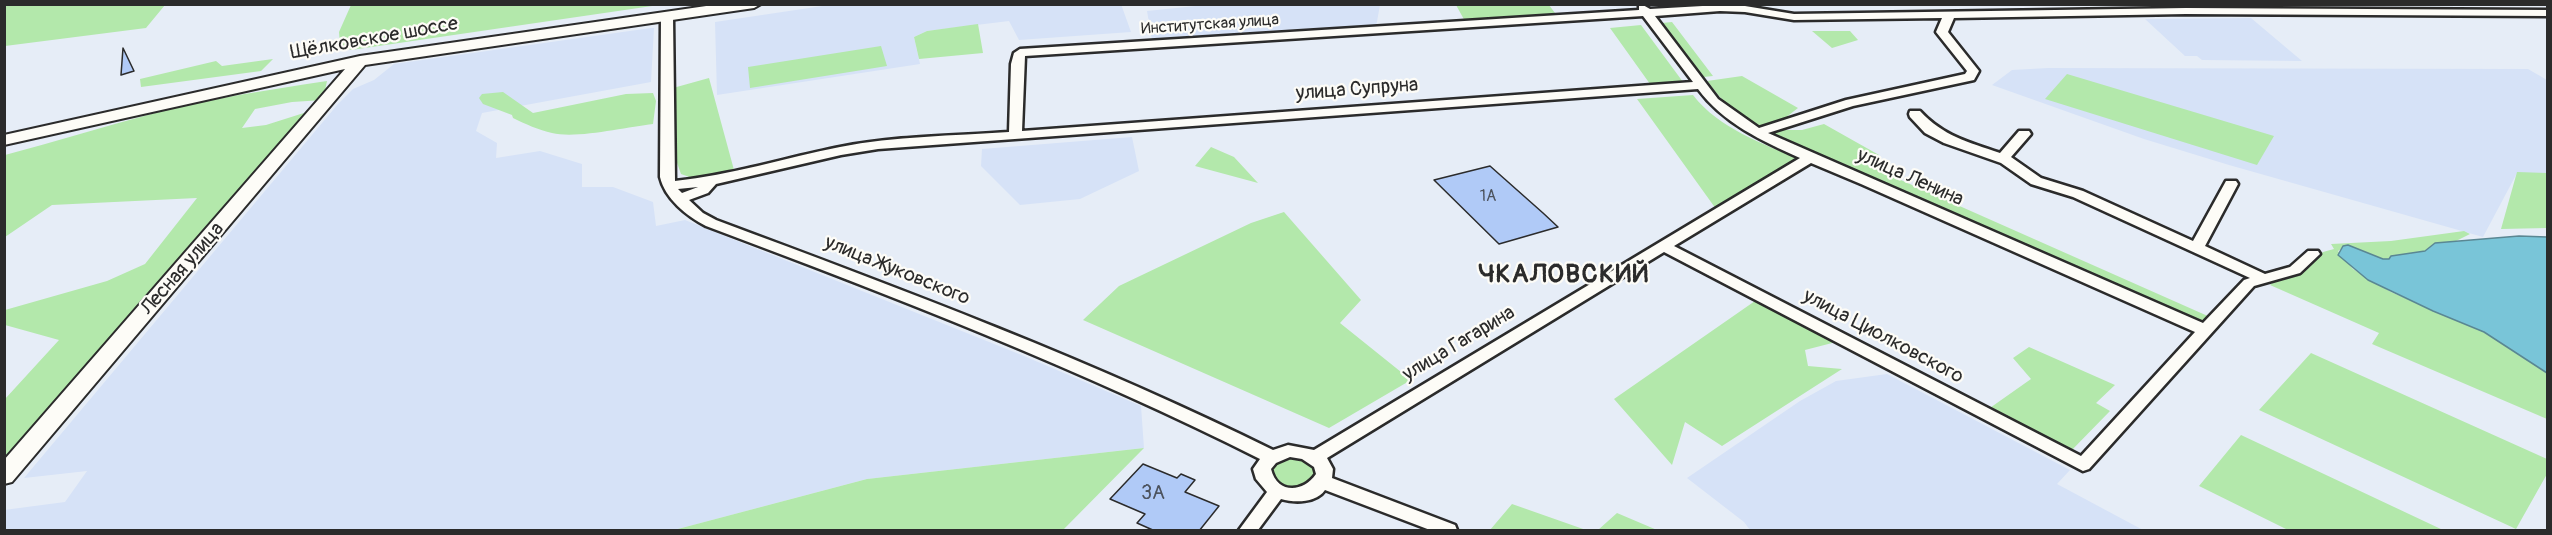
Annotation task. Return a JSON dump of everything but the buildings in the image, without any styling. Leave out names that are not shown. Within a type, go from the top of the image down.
[{"type":"main road","name":"Щёлковское шоссе","points":[[4,140],[360,61],[754,4]]},
{"type":"main road","name":"Лесная улица","points":[[4,476],[360,61]]},
{"type":"street","name":"Институтская улица","points":[[1016,134],[1016,83],[1020,53],[1643,9],[1745,9],[1794,17],[2176,11],[2547,13]]},
{"type":"street","name":"улица Ленина","points":[[1643,9],[1724,113],[1811,157],[2207,331]]},
{"type":"street","points":[[1758,132],[1850,103],[1970,77],[1973,71],[1942,32],[1950,14]]},
{"type":"street","points":[[667,17],[665,168],[669,186],[711,181],[878,146],[1016,134]]},
{"type":"street","name":"улица Супруна","points":[[1016,134],[1701,86]]},
{"type":"street","points":[[1915,114],[1930,130],[1949,140],[2002,159],[2036,181],[2078,194],[2264,279]]},
{"type":"street","points":[[2002,159],[2024,134]]},
{"type":"street","name":"улица Гагарина","points":[[1315,457],[1811,157]]},
{"type":"street","points":[[679,199],[704,190],[711,181]]},
{"type":"street","points":[[2196,249],[2231,184]]},
{"type":"street","name":"улица Жуковского","points":[[669,186],[679,199],[698,216],[711,223],[861,279],[1039,352],[1193,418],[1271,457]]},
{"type":"street","name":"улица Циолковского","points":[[1663,246],[2083,465],[2207,331]]},
{"type":"street","points":[[2207,331],[2250,283],[2295,270],[2313,254]]},
{"type":"street","points":[[1288,451],[1298,451],[1315,457],[1325,468],[1323,482],[1317,488],[1298,495],[1277,492],[1270,488],[1262,476],[1266,463],[1271,457],[1288,451]]},
{"type":"street","points":[[1323,482],[1448,531]]},
{"type":"street","points":[[1248,531],[1277,492]]},
{"type":"shaded area","points":[[836,4],[1121,4],[1131,32],[1019,40],[1009,21],[927,31],[914,37],[920,64],[717,95],[715,22]]},
{"type":"shaded area","points":[[1215,4],[1380,5],[1376,27],[1152,40],[1147,11]]},
{"type":"shaded area","points":[[2251,18],[2302,61],[2202,60],[2197,56],[2185,56],[2145,19]]},
{"type":"shaded area","points":[[654,28],[651,82],[482,113],[476,131],[497,143],[496,158],[540,151],[582,164],[582,187],[613,187],[653,202],[656,226],[685,220],[1024,356],[1141,406],[1144,448],[867,479],[674,530],[5,530],[4,510],[65,502],[87,471],[24,478],[353,89],[374,80],[394,64]]},
{"type":"shaded area","points":[[2048,68],[2528,69],[2547,80],[2547,173],[2517,173],[2483,237],[2144,139],[1992,85],[2012,70]]},
{"type":"shaded area","points":[[1132,137],[1139,171],[1080,199],[1020,205],[981,166],[982,149]]},
{"type":"shaded area","points":[[1887,374],[2070,470],[2057,484],[2143,530],[1750,530],[1744,522],[1687,478],[1800,401],[1836,381]]},
{"type":"green space","points":[[351,4],[659,5],[351,50],[340,45],[339,32]]},
{"type":"green space","points":[[4,5],[165,5],[146,28],[5,46]]},
{"type":"green space","points":[[1456,5],[1549,5],[1558,17],[1466,23]]},
{"type":"green space","points":[[1672,22],[1713,76],[1704,77],[1662,23]]},
{"type":"green space","points":[[978,24],[983,53],[919,59],[914,37],[927,31]]},
{"type":"green space","points":[[1641,25],[1683,82],[1650,84],[1610,28]]},
{"type":"green space","points":[[1812,31],[1850,31],[1858,40],[1832,48]]},
{"type":"green space","points":[[881,46],[887,66],[750,88],[748,67]]},
{"type":"green space","points":[[273,59],[261,71],[141,87],[140,79],[216,61],[222,66]]},
{"type":"green space","points":[[2067,74],[2274,136],[2257,165],[2045,99]]},
{"type":"green space","points":[[1742,76],[1798,108],[1785,118],[1758,127],[1750,123],[1730,107],[1707,81]]},
{"type":"green space","points":[[709,78],[734,170],[695,179],[681,174],[676,160],[673,88]]},
{"type":"green space","points":[[327,81],[323,100],[292,102],[255,109],[242,128],[266,125],[307,112],[308,116],[293,135],[248,180],[5,464],[5,399],[59,340],[5,325],[5,310],[107,281],[145,264],[197,198],[52,205],[5,237],[5,155],[197,103]]},
{"type":"green space","points":[[503,92],[533,113],[626,94],[653,93],[656,101],[653,124],[588,134],[552,133],[527,125],[513,118],[512,115],[483,104],[479,98],[482,94]]},
{"type":"green space","points":[[1693,95],[1715,117],[1742,134],[1800,160],[1716,209],[1637,99]]},
{"type":"green space","points":[[1824,124],[1879,155],[1867,165],[2210,317],[2202,325],[1814,155],[1772,134],[1781,130],[1802,130]]},
{"type":"green space","points":[[1211,147],[1234,157],[1258,183],[1195,166]]},
{"type":"green space","points":[[2517,172],[2547,173],[2547,228],[2501,229]]},
{"type":"green space","points":[[1284,212],[1361,300],[1340,323],[1411,380],[1329,428],[1083,320],[1119,286],[1251,223]]},
{"type":"green space","points":[[2464,231],[2470,234],[2450,244],[2435,243],[2425,251],[2391,256],[2389,259],[2383,259],[2348,245],[2338,251],[2353,269],[2391,292],[2484,332],[2547,373],[2547,419],[2372,344],[2379,333],[2270,285],[2299,262],[2334,249],[2331,244],[2391,241]]},
{"type":"green space","points":[[1755,301],[1836,342],[1805,350],[1808,366],[1842,369],[1722,446],[1685,422],[1672,465],[1614,399]]},
{"type":"green space","points":[[2029,347],[2115,385],[2096,403],[2110,411],[2069,453],[1987,410],[2031,379],[2013,358]]},
{"type":"green space","points":[[2311,353],[2547,459],[2547,474],[2516,529],[2259,410]]},
{"type":"green space","points":[[2241,435],[2443,530],[2288,530],[2199,486]]},
{"type":"green space","points":[[1144,448],[1063,530],[674,530],[867,479]]},
{"type":"green space","points":[[1291,457],[1303,459],[1315,469],[1316,473],[1311,483],[1291,488],[1274,480],[1272,470],[1274,467],[1280,461]]},
{"type":"green space","points":[[1512,504],[1586,530],[1490,530]]},
{"type":"green space","points":[[1617,513],[1657,530],[1598,530]]},
{"type":"water","points":[[2519,236],[2547,237],[2547,373],[2484,332],[2368,280],[2338,255],[2343,246],[2348,245],[2383,259],[2389,259],[2391,256],[2425,251],[2435,243]]},
{"type":"district","name":"ЧКАЛОВСКИЙ","points":[[1564,275]]}]
